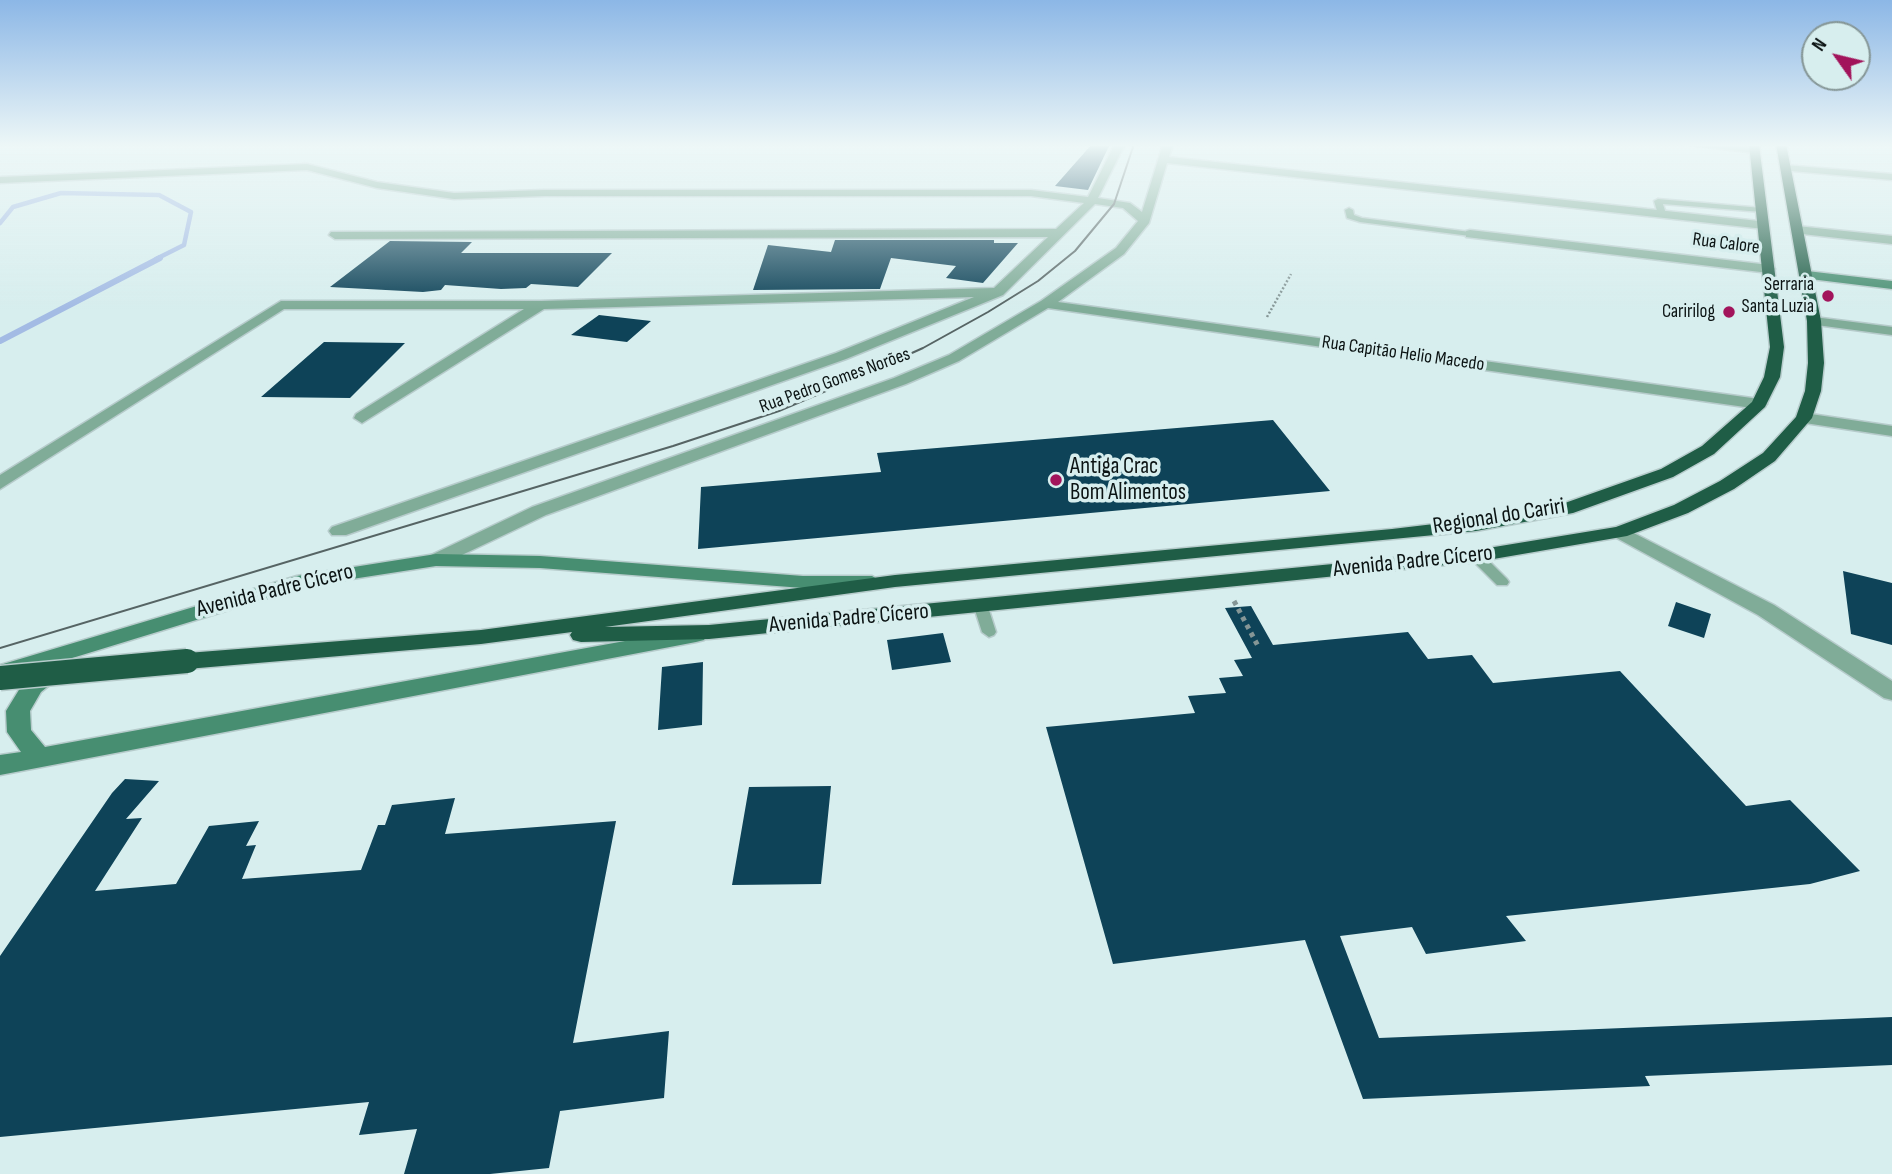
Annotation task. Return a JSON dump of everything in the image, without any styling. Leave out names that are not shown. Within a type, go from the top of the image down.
[{"type":"highway","name":"Avenida Padre Cícero","points":[[0,676],[481,637],[895,581],[1404,533],[1476,525],[1566,509],[1667,473],[1708,450],[1759,404],[1772,377],[1777,347],[1761,199]]},
{"type":"highway","name":"Avenida Padre Cícero","points":[[481,637],[709,632],[981,607],[1476,556],[1620,532],[1681,509],[1727,485],[1769,457],[1804,418],[1813,391],[1816,363],[1814,321],[1791,199]]},
{"type":"main road","points":[[1807,275],[1892,285]]},
{"type":"main road","name":"Avenida Padre Cícero","points":[[0,676],[135,630],[304,580],[436,560],[540,562],[791,582],[895,581]]},
{"type":"main road","points":[[40,758],[19,732],[18,711],[33,686],[72,659],[135,630]]},
{"type":"main road","name":"Avenida Padre Cícero","points":[[0,765],[709,632]]},
{"type":"street","points":[[1070,199],[1126,205],[1139,199]]},
{"type":"street","points":[[339,531],[841,356],[998,292],[1093,199]]},
{"type":"street","name":"Rua Pedro Gomes Norões","points":[[436,560],[539,512],[900,381],[954,358],[1046,304],[1103,266],[1120,251],[1145,220],[1152,199]]},
{"type":"street","points":[[1540,199],[1662,214],[1763,217]]},
{"type":"street","points":[[1126,205],[1145,220]]},
{"type":"street","points":[[1797,230],[1892,240]]},
{"type":"street","points":[[335,235],[1059,233]]},
{"type":"street","name":"Rua Calore","points":[[1470,234],[1769,269]]},
{"type":"street","points":[[0,483],[281,304],[541,305],[998,292]]},
{"type":"street","name":"Rua Capitão Helio Macedo","points":[[1046,304],[1759,404]]},
{"type":"street","points":[[362,418],[541,305]]},
{"type":"street","points":[[1814,321],[1892,331]]},
{"type":"street","points":[[1804,418],[1892,431]]},
{"type":"street","points":[[1620,532],[1766,610],[1892,692]]},
{"type":"lane","points":[[1349,210],[1350,216],[1360,220],[1470,234]]},
{"type":"lane","points":[[1476,556],[1502,582]]},
{"type":"lane","points":[[981,607],[989,632]]},
{"type":"path","points":[[1259,334],[1290,274]]},
{"type":"path","points":[[1237,607],[1258,646]]},
{"type":"building","points":[[835,240],[994,240],[994,243],[1018,243],[983,283],[946,278],[956,266],[891,258],[880,289],[753,290],[768,245],[831,252]]},
{"type":"building","points":[[390,241],[472,242],[461,253],[612,253],[578,287],[531,284],[526,288],[501,289],[445,285],[441,290],[423,292],[330,287]]},
{"type":"building","points":[[599,315],[651,321],[627,342],[571,335]]},
{"type":"building","points":[[324,342],[405,343],[350,398],[261,397]]},
{"type":"building","name":"Antiga Crac Bom Alimentos","points":[[1273,420],[1330,491],[698,549],[701,487],[881,472],[877,453]]},
{"type":"building","points":[[1843,571],[1892,583],[1892,645],[1851,634]]},
{"type":"building","points":[[1676,602],[1711,614],[1704,638],[1668,626]]},
{"type":"building","points":[[1251,606],[1273,645],[1408,632],[1428,659],[1472,655],[1493,683],[1620,671],[1746,806],[1790,800],[1860,871],[1810,884],[1506,916],[1526,941],[1426,954],[1412,927],[1340,936],[1379,1038],[1892,1017],[1892,1065],[1645,1076],[1650,1086],[1363,1099],[1305,940],[1113,964],[1046,727],[1195,713],[1188,696],[1226,693],[1219,678],[1243,676],[1234,660],[1252,658],[1225,608]]},
{"type":"building","points":[[943,633],[951,662],[892,670],[887,640]]},
{"type":"building","points":[[703,662],[702,725],[658,730],[662,667]]},
{"type":"building","points":[[125,779],[159,781],[126,819],[142,818],[95,891],[176,884],[209,826],[259,821],[246,846],[256,845],[242,879],[361,870],[378,825],[385,825],[392,805],[455,798],[445,834],[616,821],[573,1043],[669,1031],[664,1098],[560,1111],[549,1168],[490,1174],[404,1174],[417,1129],[359,1135],[369,1102],[0,1137],[0,956],[112,793]]},
{"type":"building","points":[[831,786],[821,884],[732,885],[749,787]]},
{"type":"waterway","points":[[0,223],[13,207],[41,199]]},
{"type":"waterway","points":[[156,259],[184,245],[191,212],[166,199]]},
{"type":"waterway","points":[[0,341],[160,258]]},
{"type":"tram line","points":[[0,648],[673,446],[779,411],[923,348],[1038,281],[1075,251],[1116,199]]},
{"type":"place","name":"Serraria Santa Luzia","points":[[1828,296]]},
{"type":"place","name":"Caririlog","points":[[1729,312]]},
{"type":"place","name":"Antiga Crac Bom Alimentos","points":[[1056,480]]}]
